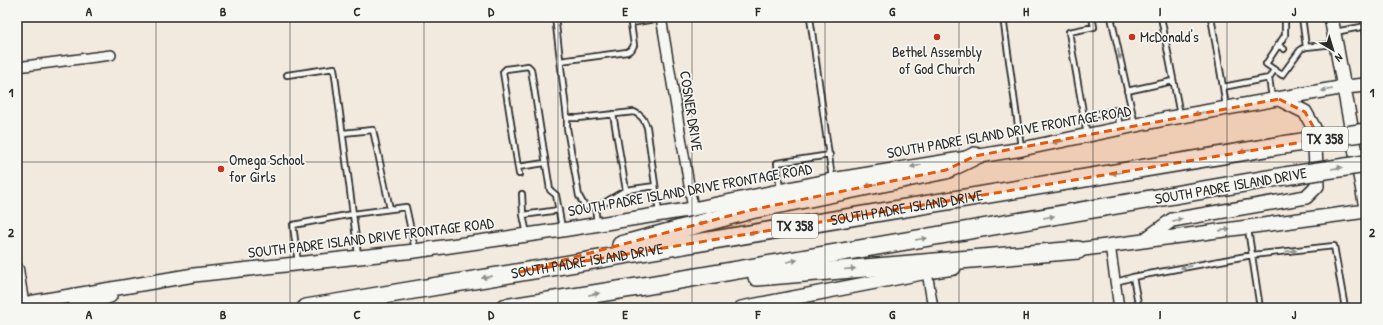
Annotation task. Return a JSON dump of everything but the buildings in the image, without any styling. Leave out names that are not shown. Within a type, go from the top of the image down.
[{"type":"highway","name":"SOUTH PADRE ISLAND DRIVE","points":[[306,308],[1366,132]]},
{"type":"highway","points":[[519,272],[751,210],[946,170],[975,156]]},
{"type":"highway","name":"SOUTH PADRE ISLAND DRIVE","points":[[504,308],[644,286],[1285,176],[1366,164]]},
{"type":"highway","points":[[644,286],[1078,250]]},
{"type":"main road","points":[[741,308],[754,307],[927,272],[1366,210],[1345,87],[1331,17]]},
{"type":"main road","name":"SOUTH PADRE ISLAND DRIVE FRONTAGE ROAD","points":[[21,305],[194,275],[415,251],[562,230],[659,213],[692,209],[832,180],[1022,149],[1226,108],[1345,87],[1366,85]]},
{"type":"main road","points":[[1145,240],[1172,220],[1306,197],[1316,186],[1314,128],[1306,112],[1276,100]]},
{"type":"main road","points":[[74,308],[156,282]]},
{"type":"street","name":"COSNER DRIVE","points":[[661,18],[692,209]]},
{"type":"street","points":[[17,67],[111,55]]},
{"type":"street","points":[[1110,245],[1120,308]]},
{"type":"street","points":[[17,269],[21,305]]},
{"type":"street","points":[[927,272],[933,308]]},
{"type":"lane","points":[[555,17],[567,128],[579,196],[584,205],[587,207],[595,206],[604,203],[626,190],[655,186]]},
{"type":"lane","points":[[560,62],[627,52],[632,49],[634,45],[630,17]]},
{"type":"lane","points":[[810,17],[830,155],[832,180]]},
{"type":"lane","points":[[1003,17],[1022,149]]},
{"type":"lane","points":[[1087,136],[1069,32],[1094,27],[1092,17]]},
{"type":"lane","points":[[1111,17],[1136,126]]},
{"type":"lane","points":[[1161,17],[1180,117]]},
{"type":"lane","points":[[1210,17],[1224,87],[1226,108]]},
{"type":"lane","points":[[1286,17],[1284,35],[1266,64],[1282,75],[1285,66],[1292,56],[1304,48],[1365,27]]},
{"type":"lane","points":[[1302,17],[1304,48]]},
{"type":"lane","points":[[1363,17],[1366,33]]},
{"type":"lane","points":[[631,23],[661,18]]},
{"type":"lane","points":[[1284,35],[1290,40]]},
{"type":"lane","points":[[1278,45],[1284,49]]},
{"type":"lane","points":[[1297,46],[1304,48]]},
{"type":"lane","points":[[1270,56],[1276,60]]},
{"type":"lane","points":[[519,174],[503,72],[506,69],[528,66],[531,69],[550,190],[556,195],[562,230]]},
{"type":"lane","points":[[288,75],[334,68],[358,258]]},
{"type":"lane","points":[[1224,87],[1269,78],[1274,70]]},
{"type":"lane","points":[[1269,78],[1276,100]]},
{"type":"lane","points":[[1127,91],[1174,81]]},
{"type":"lane","points":[[1084,117],[1117,110],[1120,129]]},
{"type":"lane","points":[[567,118],[634,112],[641,115],[647,126],[659,213]]},
{"type":"lane","points":[[613,114],[626,190]]},
{"type":"lane","points":[[343,133],[373,130],[390,209]]},
{"type":"lane","points":[[780,190],[777,163],[830,155]]},
{"type":"lane","points":[[518,167],[545,162]]},
{"type":"lane","points":[[522,194],[523,214],[527,235]]},
{"type":"lane","points":[[298,264],[293,224],[406,206],[415,251]]},
{"type":"lane","points":[[595,206],[598,224]]},
{"type":"lane","points":[[523,214],[559,210]]},
{"type":"lane","points":[[1248,227],[1260,308]]},
{"type":"lane","points":[[1116,282],[1134,277],[1252,255],[1334,246],[1345,308]]},
{"type":"lane","points":[[1134,277],[1139,308]]},
{"type":"highlighted area","points":[[1279,99],[1305,112],[1314,128],[1315,140],[519,272],[751,210],[946,170],[975,156],[1165,119]]},
{"type":"place","name":"Bethel Assembly of God Church","points":[[937,37]]},
{"type":"place","name":"McDonald's","points":[[1132,37]]},
{"type":"place","name":"Omega School for Girls","points":[[221,169]]}]
